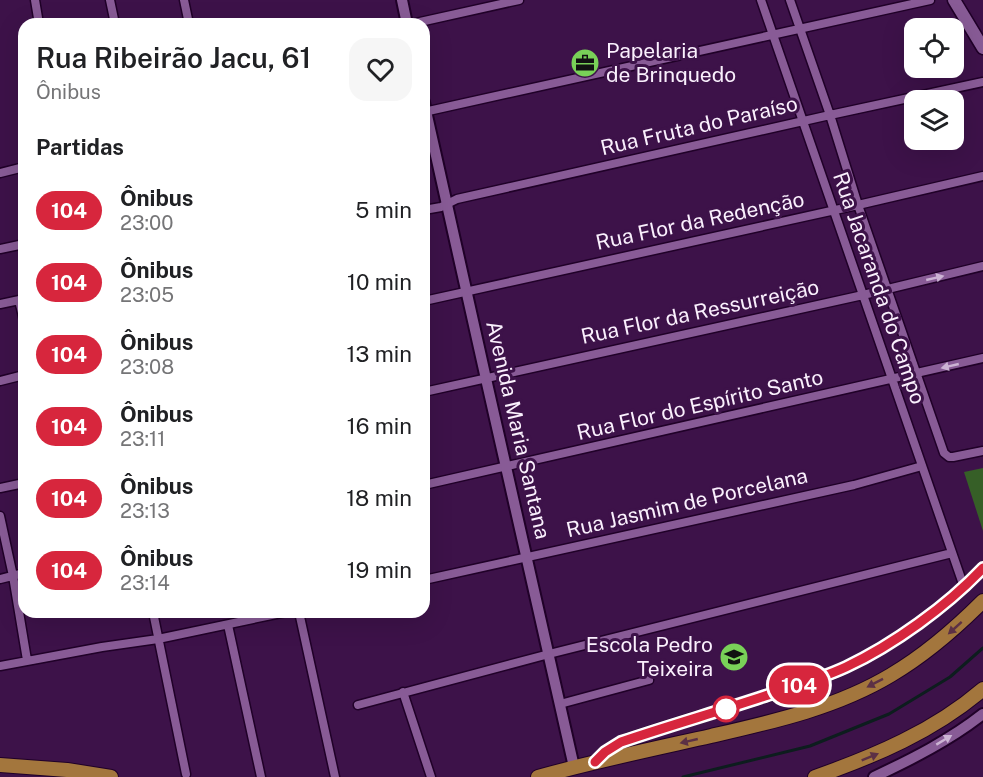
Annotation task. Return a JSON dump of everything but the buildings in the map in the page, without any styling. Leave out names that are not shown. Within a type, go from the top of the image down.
[{"type":"highway","points":[[538,777],[810,711],[890,675],[947,634],[983,601]]},
{"type":"highway","points":[[815,777],[892,747],[933,725],[983,689]]},
{"type":"highway","points":[[0,765],[67,770],[111,777]]},
{"type":"main road","points":[[954,0],[983,48]]},
{"type":"street","points":[[35,0],[38,18]]},
{"type":"street","points":[[110,0],[114,18]]},
{"type":"street","points":[[184,0],[188,18]]},
{"type":"street","points":[[402,0],[407,18]]},
{"type":"street","points":[[430,19],[519,0]]},
{"type":"street","name":"Rua Jacaranda do Campo","points":[[761,0],[964,587]]},
{"type":"street","points":[[790,0],[830,115],[858,206],[944,453],[949,457],[983,451]]},
{"type":"street","points":[[430,108],[800,30],[930,0]]},
{"type":"street","name":"Rua Fruta do Paraíso","points":[[430,209],[441,207],[457,199],[983,82]]},
{"type":"street","name":"Avenida Maria Santana","points":[[430,131],[574,767]]},
{"type":"street","points":[[0,172],[18,168]]},
{"type":"street","name":"Rua Flor da Redenção","points":[[430,300],[858,206],[983,176]]},
{"type":"street","points":[[0,249],[18,245]]},
{"type":"street","name":"Rua Flor da Ressurreição","points":[[430,391],[863,295],[983,266]]},
{"type":"street","points":[[0,304],[18,300]]},
{"type":"street","name":"Rua Flor do Espírito Santo","points":[[430,484],[983,358]]},
{"type":"street","points":[[0,381],[18,376]]},
{"type":"street","name":"Rua Jasmim de Porcelana","points":[[430,579],[854,485],[922,466]]},
{"type":"street","points":[[0,488],[18,484]]},
{"type":"street","points":[[0,516],[18,606]]},
{"type":"street","points":[[358,705],[549,654],[952,553]]},
{"type":"street","points":[[595,762],[605,752],[621,742],[802,684],[846,667],[884,646],[916,624],[964,587],[983,568]]},
{"type":"street","points":[[0,579],[18,575]]},
{"type":"street","points":[[20,618],[27,660]]},
{"type":"street","points":[[154,618],[186,774]]},
{"type":"street","points":[[0,666],[158,639],[259,618]]},
{"type":"street","points":[[300,618],[335,777]]},
{"type":"street","points":[[228,625],[261,777]]},
{"type":"street","points":[[560,704],[649,680]]},
{"type":"street","points":[[404,692],[430,777]]},
{"type":"street","points":[[874,777],[927,751],[966,728],[983,714]]},
{"type":"green space","points":[[983,468],[983,531],[964,472]]},
{"type":"waterway","points":[[683,777],[810,746],[889,714],[950,677],[983,648]]},
{"type":"bus line","name":"104","points":[[595,762],[605,752],[621,742],[802,684],[846,667],[884,646],[916,624],[960,591],[983,568]]},
{"type":"place","name":"Papelaria de Brinquedo","points":[[585,63]]},
{"type":"place","name":"Escola Pedro Teixeira","points":[[734,657]]}]
